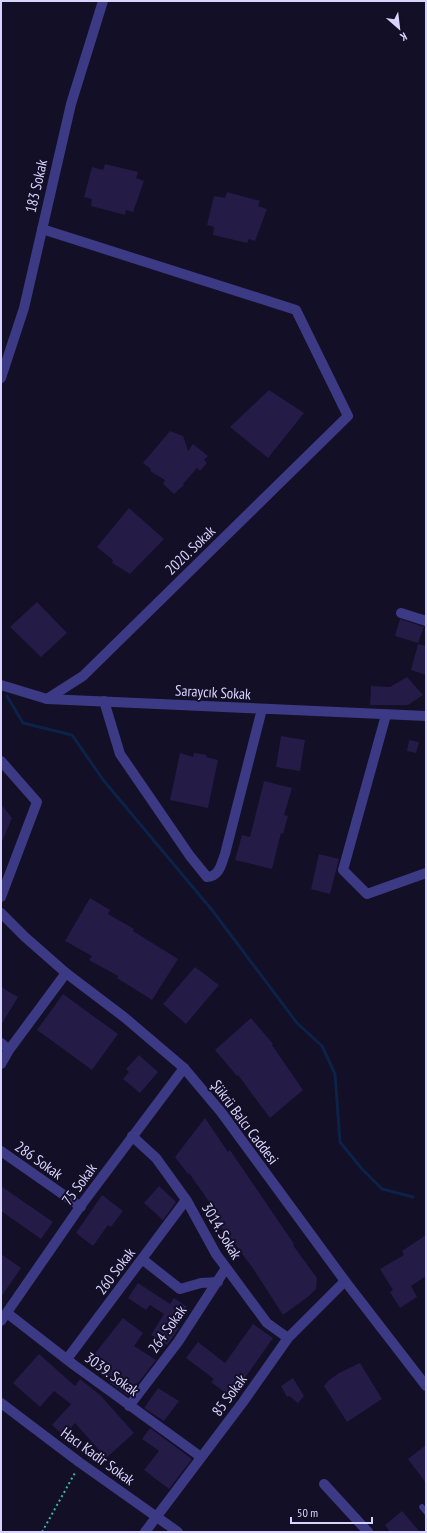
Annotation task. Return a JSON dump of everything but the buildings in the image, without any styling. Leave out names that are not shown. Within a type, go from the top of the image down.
[{"type":"street","name":"183 Sokak","points":[[1,378],[24,308],[70,104],[103,1]]},
{"type":"street","name":"2020. Sokak","points":[[42,229],[296,310],[348,416],[83,676],[47,699]]},
{"type":"street","points":[[401,613],[426,621]]},
{"type":"street","name":"Saraycık Sokak","points":[[1,685],[47,699],[426,716]]},
{"type":"street","points":[[104,701],[120,754],[181,844],[207,877],[212,877],[219,871],[225,854],[262,709]]},
{"type":"street","points":[[386,715],[343,870],[367,894],[426,873]]},
{"type":"street","points":[[1,761],[37,802],[1,897]]},
{"type":"street","name":"Şükrü Balcı Caddesi","points":[[1,914],[66,973],[124,1016],[184,1068],[221,1112],[345,1281],[426,1386]]},
{"type":"street","points":[[1,1064],[5,1046],[66,973]]},
{"type":"street","name":"75 Sokak","points":[[4,1317],[80,1206],[184,1068]]},
{"type":"street","name":"3014. Sokak","points":[[132,1136],[156,1158],[186,1200],[216,1254],[267,1323],[288,1338]]},
{"type":"street","name":"286 Sokak","points":[[1,1151],[80,1206]]},
{"type":"street","name":"260 Sokak","points":[[67,1360],[186,1200]]},
{"type":"street","points":[[142,1259],[180,1289],[201,1283],[218,1282]]},
{"type":"street","name":"264 Sokak","points":[[129,1406],[178,1342],[226,1268]]},
{"type":"street","name":"85 Sokak","points":[[145,1532],[243,1402],[288,1338],[345,1281]]},
{"type":"street","name":"3039. Sokak","points":[[4,1317],[67,1360],[201,1457]]},
{"type":"street","name":"Hacı Kadir Sokak","points":[[1,1403],[79,1462],[178,1532]]},
{"type":"street","points":[[324,1484],[368,1532]]},
{"type":"lane","points":[[422,1507],[426,1512]]},
{"type":"path","points":[[42,1532],[71,1481],[79,1462]]},
{"type":"waterway","points":[[7,696],[23,723],[72,735],[104,781],[212,910],[297,1023],[322,1046],[335,1074],[340,1142],[362,1169],[382,1189],[413,1197]]}]
